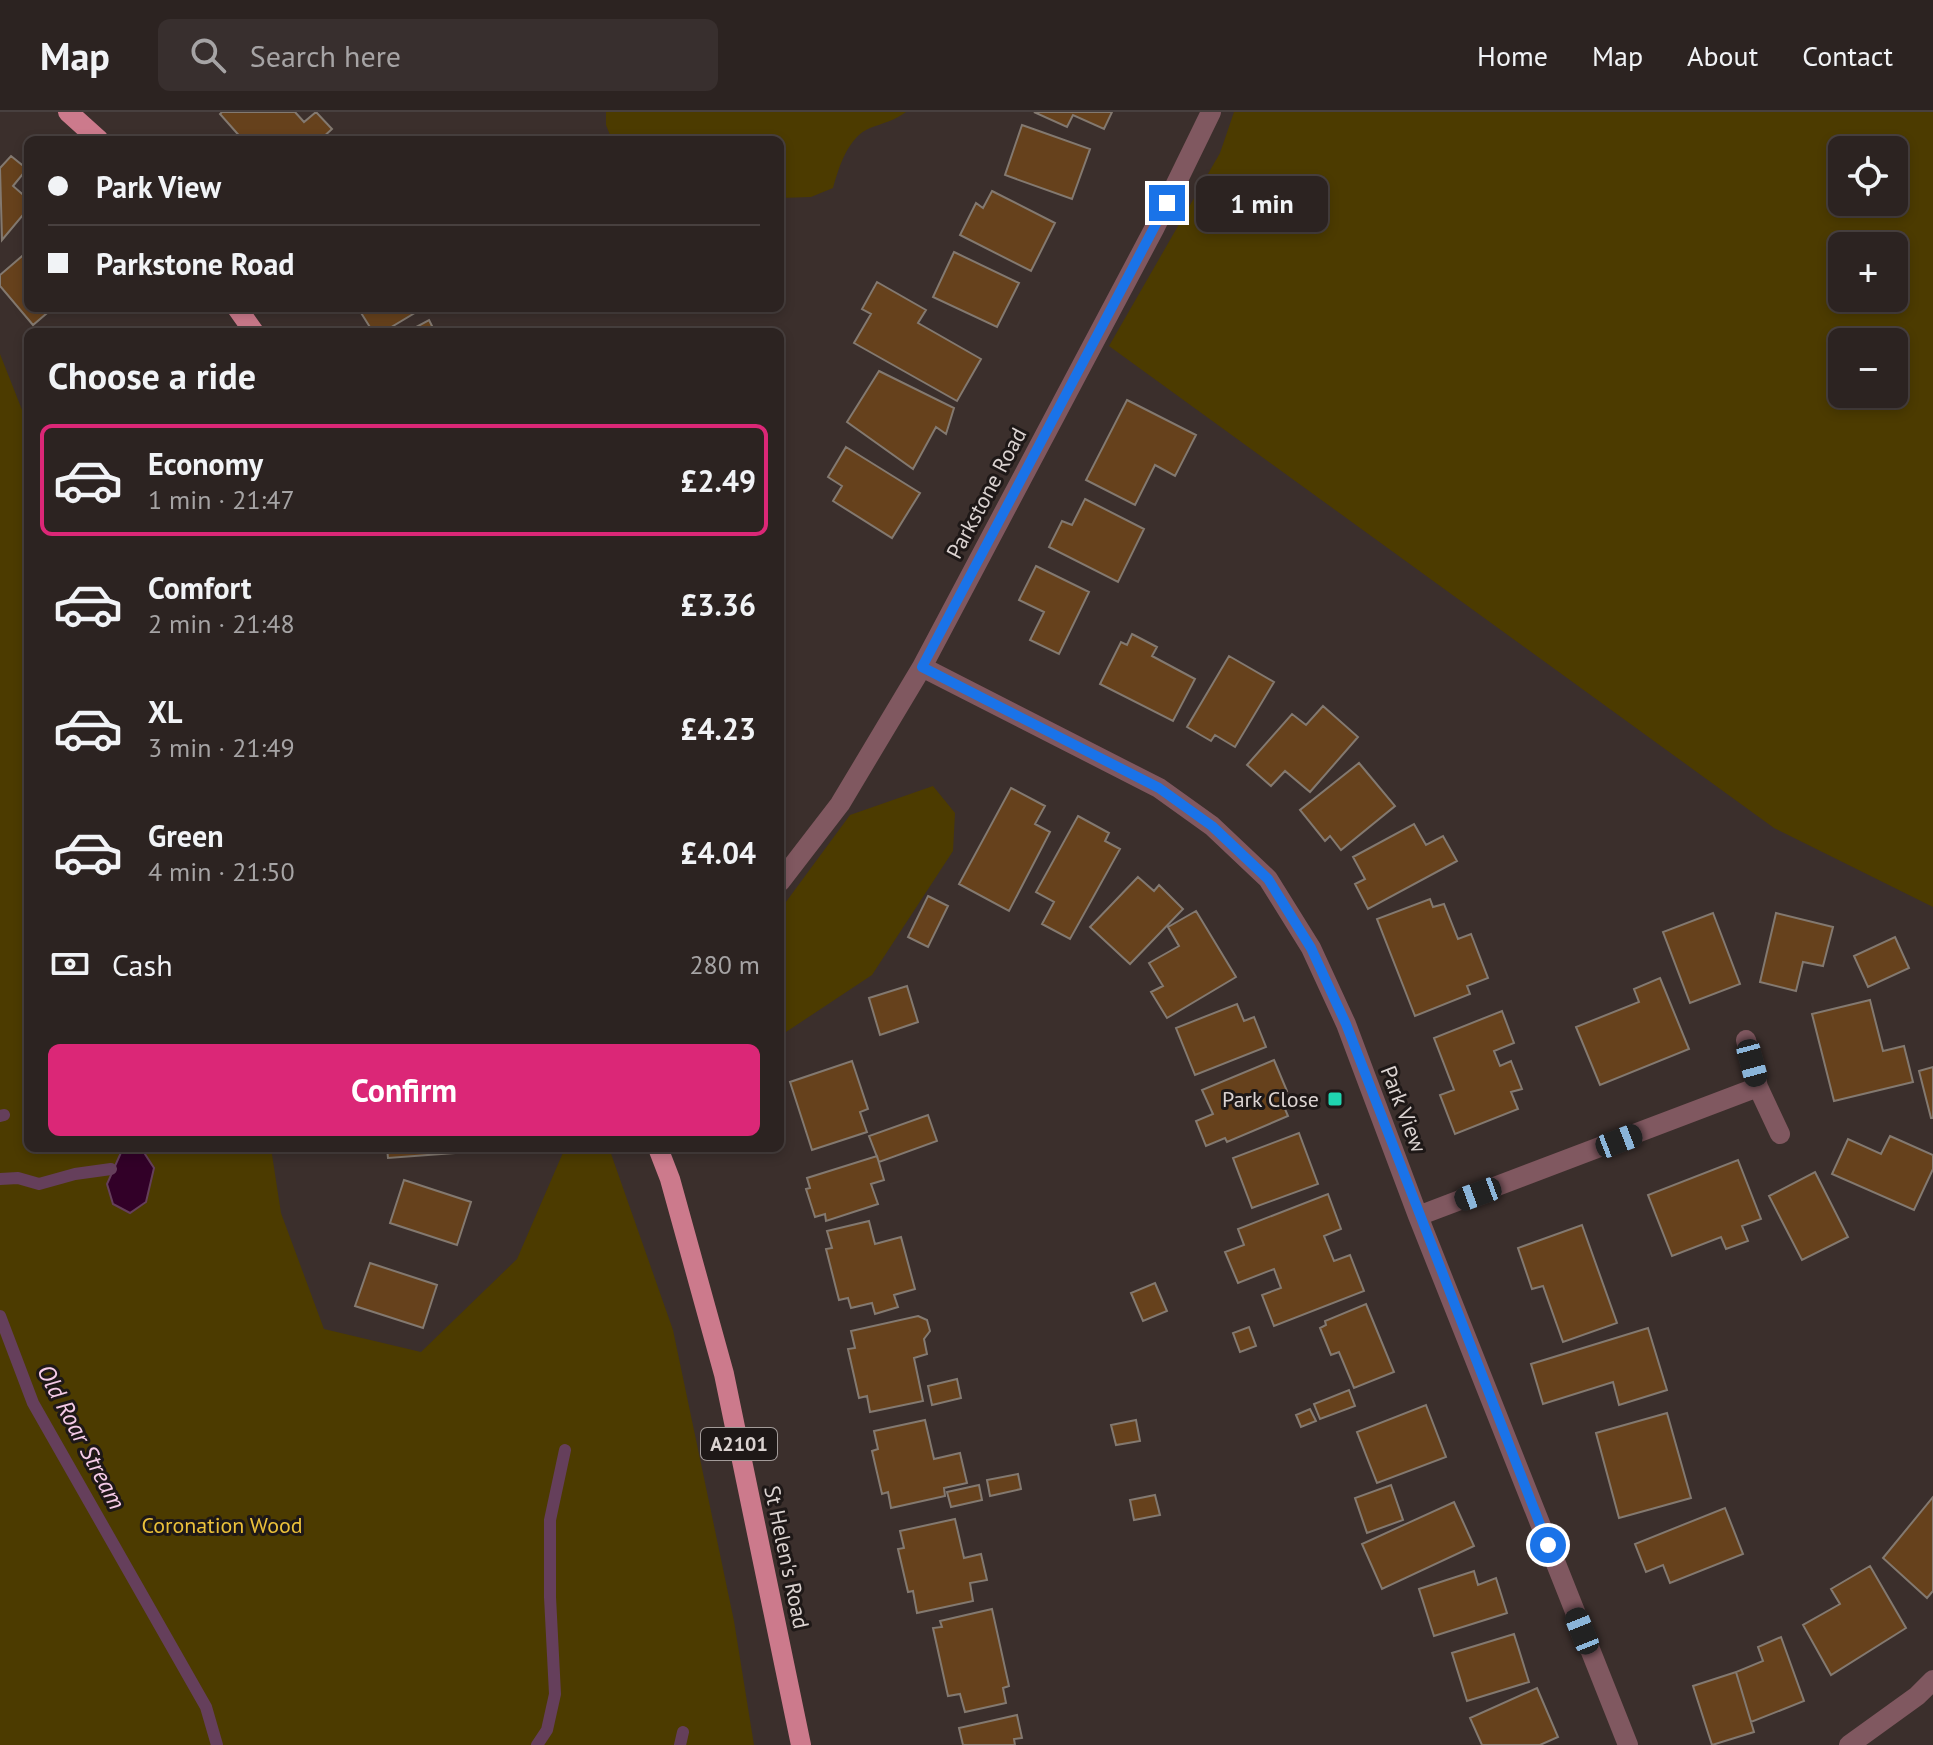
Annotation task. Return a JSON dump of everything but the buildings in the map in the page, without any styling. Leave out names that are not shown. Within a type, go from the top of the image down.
[{"type":"main road","points":[[68,112],[95,136]]},
{"type":"main road","name":"St Helen's Road","points":[[659,1152],[674,1193],[724,1374],[801,1745]]},
{"type":"street","name":"Parkstone Road","points":[[784,877],[840,804],[922,667],[1154,229],[1211,112]]},
{"type":"street","name":"Park View","points":[[922,667],[1159,788],[1212,826],[1268,879],[1311,948],[1346,1024],[1418,1216],[1628,1745]]},
{"type":"street","points":[[1746,1040],[1758,1087],[1780,1134]]},
{"type":"street","points":[[1418,1216],[1758,1087]]},
{"type":"street","points":[[1849,1745],[1917,1696],[1933,1680]]},
{"type":"green space","points":[[606,112],[906,112],[862,132],[850,145],[833,188],[811,197],[784,198],[784,136],[610,136]]},
{"type":"green space","points":[[1234,112],[1933,112],[1933,907],[1774,828],[1109,346],[1220,153]]},
{"type":"green space","name":"Coronation Wood","points":[[0,354],[24,415],[24,1152],[272,1152],[281,1213],[324,1329],[421,1352],[517,1259],[563,1152],[610,1152],[673,1330],[734,1621],[754,1745],[0,1745]]},
{"type":"green space","points":[[933,786],[955,813],[953,851],[872,975],[784,1033],[784,905],[850,815]]},
{"type":"shaded area","points":[[121,1152],[144,1152],[154,1168],[146,1202],[130,1213],[113,1204],[107,1184]]},
{"type":"waterway","points":[[0,1116],[4,1115]]},
{"type":"waterway","points":[[0,1179],[18,1178],[39,1184],[75,1174],[111,1169]]},
{"type":"waterway","name":"Old Roar Stream","points":[[0,1316],[33,1403],[206,1707],[217,1745]]},
{"type":"waterway","points":[[537,1745],[547,1730],[555,1694],[550,1520],[565,1450]]},
{"type":"waterway","points":[[680,1745],[683,1732]]},
{"type":"place","name":"Park Close","points":[[1335,1099]]},
{"type":"route","points":[[1167,203],[922,667],[1159,788],[1212,826],[1268,879],[1311,948],[1346,1024],[1548,1545]]}]
